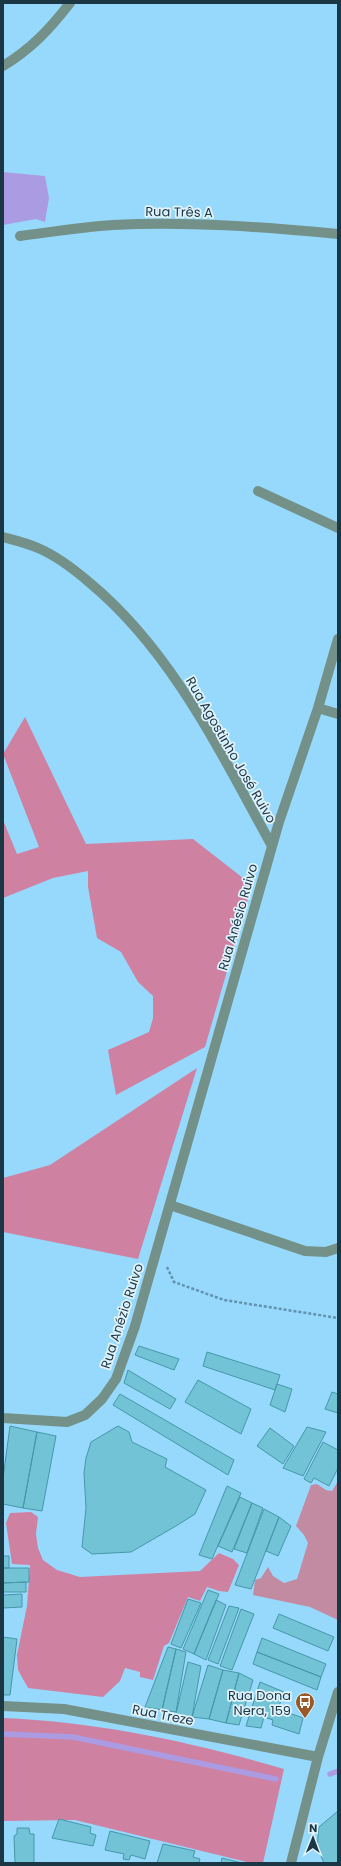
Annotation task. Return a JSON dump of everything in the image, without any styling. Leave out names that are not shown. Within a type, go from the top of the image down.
[{"type":"street","points":[[3,66],[21,55],[52,26],[70,3]]},
{"type":"street","name":"Rua Três A","points":[[20,236],[112,225],[160,224],[282,228],[338,234]]},
{"type":"street","points":[[258,491],[338,528]]},
{"type":"street","name":"Rua Agostinho José Ruivo","points":[[3,537],[38,548],[74,569],[115,603],[158,656],[182,689],[272,846]]},
{"type":"street","name":"Rua Anésio Ruivo","points":[[170,1205],[272,846],[318,708],[338,639]]},
{"type":"street","points":[[318,708],[338,714]]},
{"type":"street","points":[[170,1205],[305,1251],[326,1252],[338,1248]]},
{"type":"street","name":"Rua Anézio Ruivo","points":[[3,1418],[67,1422],[85,1415],[102,1399],[116,1379],[135,1326],[170,1205]]},
{"type":"street","points":[[290,1863],[318,1757],[338,1692]]},
{"type":"street","name":"Rua Treze","points":[[3,1706],[64,1709],[318,1757]]},
{"type":"path","points":[[154,1259],[166,1264],[174,1282],[224,1300],[338,1318]]},
{"type":"shaded area","points":[[3,172],[45,176],[49,198],[45,222],[36,219],[3,225]]},
{"type":"shaded area","points":[[25,717],[86,844],[193,839],[252,885],[205,1047],[116,1095],[108,1050],[149,1032],[153,1018],[153,996],[138,982],[121,952],[97,938],[88,887],[88,871],[53,878],[3,898],[3,820],[17,854],[39,847],[3,754]]},
{"type":"shaded area","points":[[197,1068],[138,1259],[3,1232],[3,1178],[50,1165]]},
{"type":"shaded area","points":[[338,1481],[338,1620],[310,1607],[253,1595],[255,1580],[261,1578],[268,1567],[273,1576],[284,1583],[297,1579],[308,1543],[304,1535],[296,1526],[311,1485],[317,1484],[326,1490],[332,1491]]},
{"type":"shaded area","points":[[31,1512],[38,1517],[36,1534],[38,1548],[43,1560],[57,1570],[80,1577],[200,1571],[219,1553],[233,1559],[239,1565],[228,1592],[207,1587],[200,1601],[188,1597],[169,1643],[164,1646],[153,1680],[140,1677],[140,1672],[125,1668],[120,1681],[103,1697],[28,1688],[18,1670],[17,1655],[27,1606],[30,1565],[12,1564],[6,1523],[10,1513]]},
{"type":"shaded area","points":[[3,1718],[74,1724],[145,1735],[215,1750],[284,1769],[263,1863],[251,1863],[75,1820],[3,1821]]},
{"type":"building","points":[[139,1346],[179,1359],[174,1370],[135,1355]]},
{"type":"building","points":[[207,1352],[280,1375],[275,1390],[203,1366]]},
{"type":"building","points":[[128,1370],[176,1399],[170,1409],[124,1383]]},
{"type":"building","points":[[198,1380],[251,1409],[241,1434],[185,1402]]},
{"type":"building","points":[[277,1384],[292,1389],[285,1412],[270,1405]]},
{"type":"building","points":[[332,1392],[338,1394],[338,1413],[325,1409]]},
{"type":"building","points":[[120,1394],[234,1460],[228,1475],[113,1405]]},
{"type":"building","points":[[10,1426],[37,1432],[23,1508],[3,1504],[3,1478]]},
{"type":"building","points":[[118,1426],[129,1432],[132,1442],[167,1459],[165,1467],[206,1490],[195,1514],[131,1552],[92,1554],[82,1547],[86,1508],[84,1473],[86,1458],[91,1442]]},
{"type":"building","points":[[307,1427],[326,1432],[303,1476],[283,1468]]},
{"type":"building","points":[[270,1428],[294,1446],[283,1464],[257,1446]]},
{"type":"building","points":[[37,1432],[56,1436],[42,1511],[23,1508]]},
{"type":"building","points":[[323,1442],[338,1450],[338,1468],[329,1486],[314,1478],[311,1483],[304,1479]]},
{"type":"building","points":[[227,1486],[241,1493],[212,1559],[199,1555]]},
{"type":"building","points":[[240,1497],[252,1503],[232,1552],[218,1546]]},
{"type":"building","points":[[252,1503],[263,1508],[247,1553],[234,1549]]},
{"type":"building","points":[[264,1509],[279,1517],[251,1589],[235,1585]]},
{"type":"building","points":[[279,1517],[291,1526],[278,1556],[266,1551]]},
{"type":"building","points":[[3,1556],[9,1556],[9,1568],[3,1568]]},
{"type":"building","points":[[3,1568],[29,1568],[29,1582],[3,1583]]},
{"type":"building","points":[[26,1582],[26,1592],[3,1592],[3,1583]]},
{"type":"building","points":[[208,1590],[219,1594],[194,1654],[183,1649]]},
{"type":"building","points":[[22,1594],[22,1607],[3,1608],[3,1595]]},
{"type":"building","points":[[188,1599],[201,1603],[181,1648],[171,1644]]},
{"type":"building","points":[[216,1600],[226,1605],[206,1660],[194,1654]]},
{"type":"building","points":[[229,1606],[239,1608],[218,1664],[208,1660]]},
{"type":"building","points":[[241,1609],[254,1614],[232,1670],[220,1666]]},
{"type":"building","points":[[279,1614],[334,1637],[328,1651],[273,1628]]},
{"type":"building","points":[[3,1637],[17,1639],[10,1695],[3,1695]]},
{"type":"building","points":[[262,1638],[326,1664],[321,1677],[257,1652]]},
{"type":"building","points":[[168,1647],[176,1649],[162,1710],[145,1707]]},
{"type":"building","points":[[176,1649],[186,1652],[176,1712],[162,1710]]},
{"type":"building","points":[[257,1652],[321,1677],[317,1690],[253,1664]]},
{"type":"building","points":[[188,1662],[201,1666],[192,1717],[176,1714]]},
{"type":"building","points":[[208,1665],[223,1670],[209,1719],[192,1717]]},
{"type":"building","points":[[223,1670],[239,1673],[226,1723],[209,1719]]},
{"type":"building","points":[[239,1673],[253,1680],[239,1725],[226,1723]]},
{"type":"building","points":[[260,1682],[284,1692],[278,1709],[303,1718],[299,1734],[272,1725],[273,1720],[264,1717],[261,1728],[246,1726]]},
{"type":"building","points":[[338,1811],[338,1863],[324,1863],[317,1847],[319,1827]]},
{"type":"building","points":[[59,1819],[91,1827],[90,1833],[96,1835],[93,1846],[52,1838]]},
{"type":"building","points":[[17,1828],[29,1828],[30,1834],[34,1834],[34,1863],[15,1863],[14,1836],[17,1834]]},
{"type":"building","points":[[110,1831],[150,1841],[145,1859],[131,1855],[129,1860],[123,1859],[124,1854],[105,1850]]},
{"type":"building","points":[[163,1844],[195,1851],[193,1857],[200,1859],[199,1863],[157,1863]]},
{"type":"building","points":[[222,1858],[242,1863],[221,1863]]},
{"type":"waterway","points":[[3,1734],[73,1737],[276,1779]]},
{"type":"waterway","points":[[330,1774],[338,1771]]},
{"type":"place","name":"Rua Dona Nera, 159","points":[[305,1719]]}]
